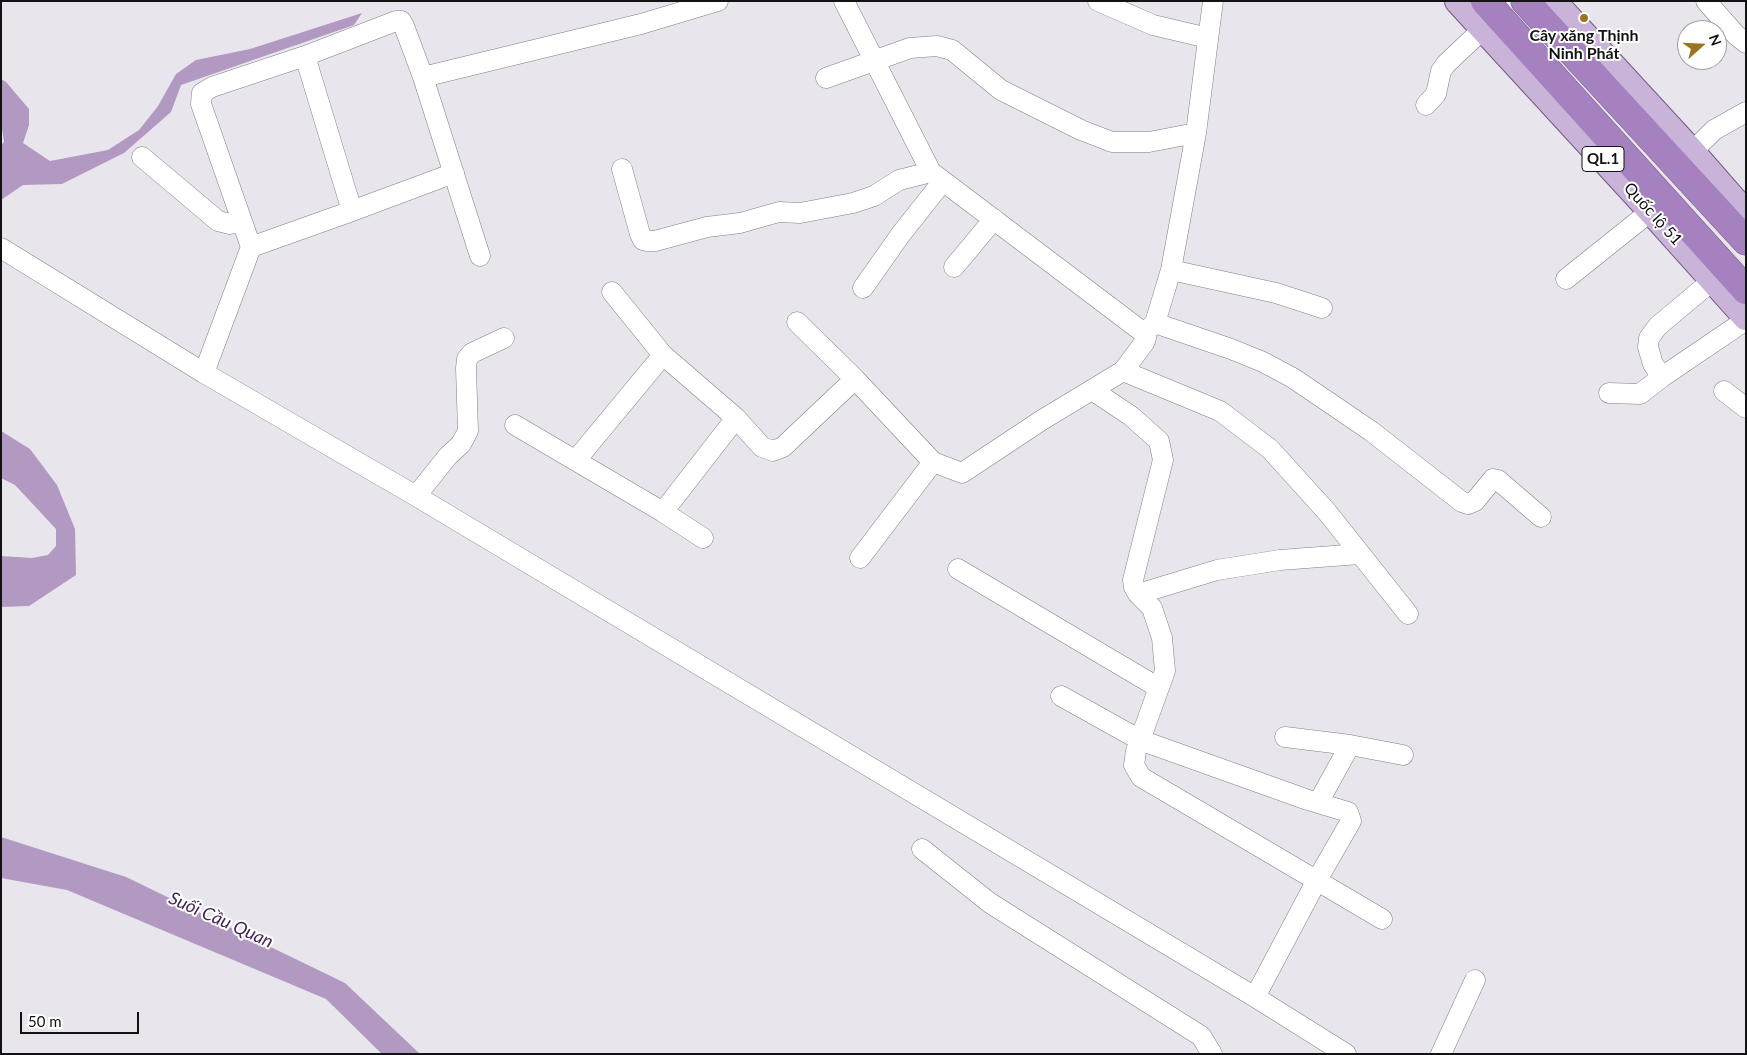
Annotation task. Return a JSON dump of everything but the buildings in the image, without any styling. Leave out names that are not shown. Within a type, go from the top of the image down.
[{"type":"highway","name":"Quốc lộ 51","points":[[1485,1],[1658,205],[1746,290]]},
{"type":"highway","points":[[1541,4],[1679,153],[1746,240]]},
{"type":"main road","name":"Quốc lộ 51","points":[[1458,1],[1483,29],[1658,205],[1714,280],[1746,318]]},
{"type":"main road","points":[[1679,153],[1746,214]]},
{"type":"street","points":[[423,78],[642,24],[718,1]]},
{"type":"street","points":[[844,1],[937,176],[994,219],[1150,328],[1231,349],[1263,362],[1294,378],[1371,431],[1462,502],[1468,504],[1475,501],[1494,479],[1498,480],[1541,517]]},
{"type":"street","points":[[1098,1],[1153,25],[1208,38]]},
{"type":"street","points":[[797,322],[855,379],[933,462],[962,473],[1123,371],[1144,343],[1171,270],[1196,133],[1213,1]]},
{"type":"street","points":[[1706,1],[1736,35],[1746,43]]},
{"type":"street","points":[[204,373],[251,247],[201,104],[202,93],[212,87],[305,56],[396,21],[401,21],[423,78],[480,256]]},
{"type":"street","points":[[1426,105],[1436,94],[1441,71],[1446,64],[1483,29]]},
{"type":"street","points":[[826,78],[910,48],[937,46],[952,50],[1001,90],[1081,130],[1112,142],[1149,142],[1196,133]]},
{"type":"street","points":[[305,56],[352,211]]},
{"type":"street","points":[[1679,153],[1746,112]]},
{"type":"street","points":[[142,157],[218,221],[230,224],[242,222]]},
{"type":"street","points":[[622,169],[640,234],[643,240],[647,241],[655,241],[707,227],[740,223],[779,212],[800,213],[853,203],[874,196],[899,180],[937,176]]},
{"type":"street","points":[[251,247],[454,172]]},
{"type":"street","points":[[863,288],[901,234],[937,176]]},
{"type":"street","points":[[1566,280],[1658,205]]},
{"type":"street","points":[[954,266],[994,219]]},
{"type":"street","points":[[1,248],[204,373],[416,496],[1255,997],[1346,1054]]},
{"type":"street","points":[[1171,270],[1276,293],[1322,308]]},
{"type":"street","points":[[1662,377],[1653,364],[1648,347],[1649,338],[1658,326],[1714,280]]},
{"type":"street","points":[[612,292],[663,355],[736,418],[762,447],[773,451],[783,447],[855,379]]},
{"type":"street","points":[[1609,393],[1640,394],[1746,318]]},
{"type":"street","points":[[416,496],[448,456],[461,444],[468,431],[467,359],[472,353],[504,338]]},
{"type":"street","points":[[576,460],[663,355]]},
{"type":"street","points":[[1123,371],[1220,411],[1270,449],[1327,512],[1408,614]]},
{"type":"street","points":[[1092,390],[1131,416],[1159,441],[1163,460],[1133,580],[1138,594],[1152,608],[1162,638],[1165,671],[1136,751],[1134,765],[1141,777],[1382,919]]},
{"type":"street","points":[[1724,391],[1746,408]]},
{"type":"street","points":[[663,512],[736,418]]},
{"type":"street","points":[[515,425],[663,512],[703,538]]},
{"type":"street","points":[[860,558],[933,462]]},
{"type":"street","points":[[1138,594],[1217,570],[1280,560],[1360,554]]},
{"type":"street","points":[[958,570],[1159,688]]},
{"type":"street","points":[[1061,696],[1140,740],[1348,812],[1351,821],[1316,880],[1255,997]]},
{"type":"street","points":[[1285,738],[1350,745],[1403,755]]},
{"type":"street","points":[[1318,803],[1350,745]]},
{"type":"street","points":[[922,849],[990,903],[1201,1036],[1212,1054]]},
{"type":"street","points":[[1441,1054],[1475,980]]},
{"type":"shaded area","points":[[362,13],[354,25],[181,85],[171,112],[124,153],[62,184],[23,185],[1,200],[1,145],[4,142],[1,122],[1,79],[6,82],[29,109],[29,125],[23,143],[50,161],[108,150],[139,130],[158,106],[176,74],[196,60],[250,49]]},
{"type":"shaded area","points":[[1,431],[30,449],[57,485],[75,529],[76,575],[29,606],[1,607],[1,556],[32,558],[48,555],[56,546],[56,529],[15,485],[1,478]]},
{"type":"shaded area","name":"Suối Cầu Quan","points":[[1,837],[126,877],[345,983],[420,1054],[382,1054],[326,999],[67,890],[1,878]]},
{"type":"place","name":"Cây xăng Thịnh Ninh Phát","points":[[1584,18]]}]
